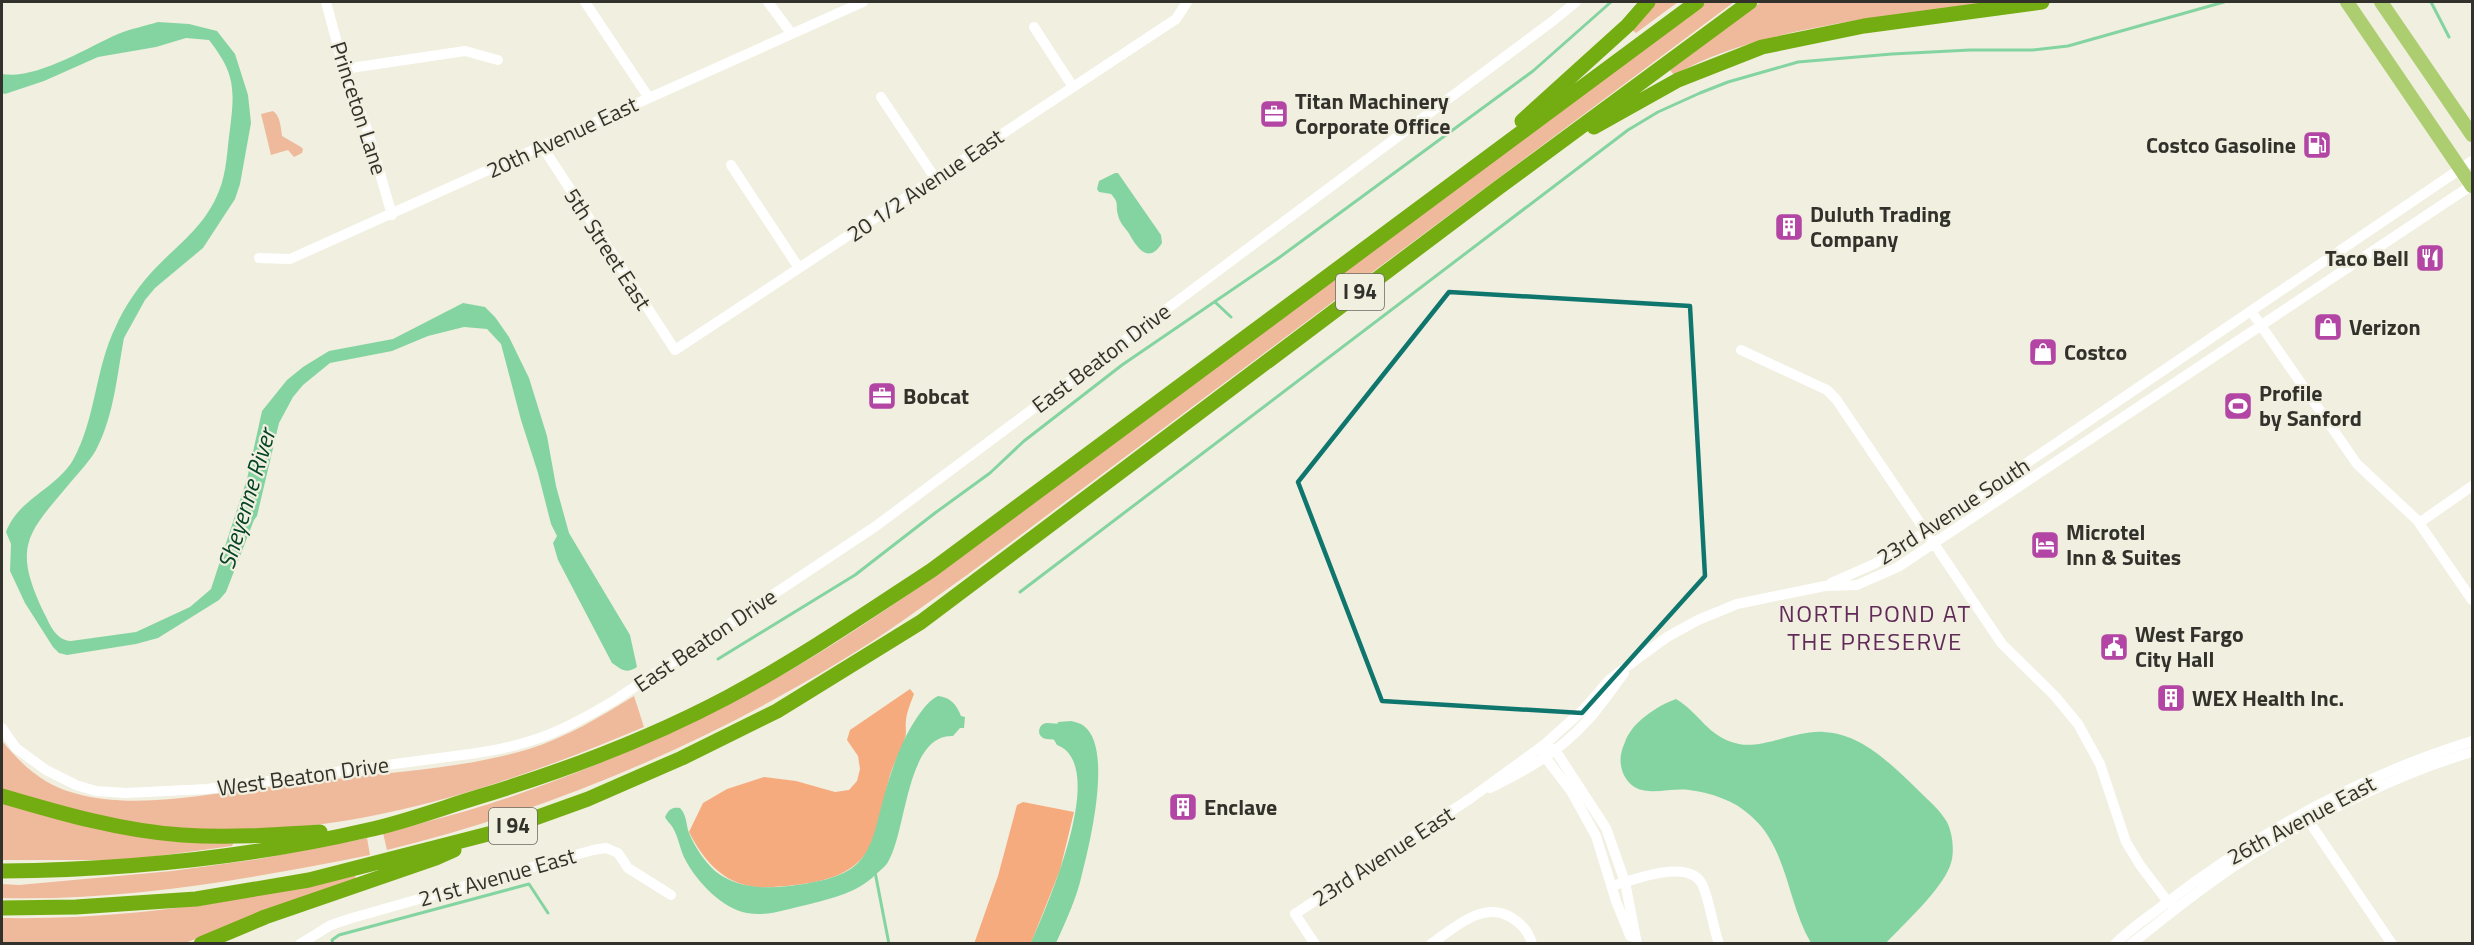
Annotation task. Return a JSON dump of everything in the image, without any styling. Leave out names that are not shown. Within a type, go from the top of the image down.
[{"type":"highway","points":[[1455,181],[1628,26],[1648,2]]},
{"type":"highway","name":"I 94","points":[[2,871],[86,870],[196,860],[283,848],[371,830],[559,772],[727,698],[807,653],[932,570],[1697,2]]},
{"type":"highway","name":"I 94","points":[[2,908],[76,907],[228,894],[309,880],[482,836],[588,799],[682,758],[777,711],[921,622],[1498,188],[1750,2]]},
{"type":"highway","points":[[1498,188],[1655,92],[1703,69],[1762,47],[1864,26],[2042,2]]},
{"type":"highway","points":[[2,796],[111,825],[180,835],[228,837],[371,830]]},
{"type":"highway","points":[[201,944],[265,917],[436,858],[482,836]]},
{"type":"main road","points":[[2347,2],[2467,165],[2472,185]]},
{"type":"main road","points":[[2381,2],[2472,135]]},
{"type":"street","name":"Princeton Lane","points":[[326,2],[344,69],[368,132],[392,215]]},
{"type":"street","points":[[585,2],[649,98]]},
{"type":"street","points":[[768,2],[790,33]]},
{"type":"street","name":"20th Avenue East","points":[[259,258],[290,259],[863,2]]},
{"type":"street","name":"20 1/2 Avenue East","points":[[675,350],[1176,19],[1187,2]]},
{"type":"street","name":"East Beaton Drive","points":[[615,700],[876,525],[1575,2]]},
{"type":"street","points":[[1034,27],[1073,87]]},
{"type":"street","points":[[344,69],[465,51],[498,60]]},
{"type":"street","points":[[881,97],[935,178]]},
{"type":"street","name":"5th Street East","points":[[542,146],[675,350]]},
{"type":"street","points":[[731,165],[799,268]]},
{"type":"street","name":"23rd Avenue South","points":[[1826,586],[1874,564],[1926,532],[2467,165]]},
{"type":"street","name":"23rd Avenue South","points":[[1826,586],[1857,585],[1898,567],[1934,545],[2472,185]]},
{"type":"street","points":[[2251,311],[2357,464],[2419,523],[2472,600]]},
{"type":"street","points":[[1741,350],[1830,393],[2002,644],[2054,695],[2078,724],[2100,764],[2126,842],[2139,865],[2172,905]]},
{"type":"street","points":[[2419,523],[2472,486]]},
{"type":"street","name":"23rd Avenue East","points":[[1471,798],[1511,778],[1545,757],[1550,747],[1602,687],[1667,637],[1737,604],[1826,586]]},
{"type":"street","name":"West Beaton Drive","points":[[2,728],[16,748],[46,770],[76,785],[96,791],[126,794],[207,789],[514,747],[539,740],[577,723],[615,700]]},
{"type":"street","name":"26th Avenue East","points":[[2307,818],[2400,768],[2472,741]]},
{"type":"street","points":[[1550,747],[1606,828],[1625,882],[1635,944]]},
{"type":"street","name":"23rd Avenue East","points":[[1315,944],[1295,914],[1550,747]]},
{"type":"street","name":"26th Avenue East","points":[[2115,944],[2172,905],[2249,844],[2402,778],[2472,752]]},
{"type":"street","points":[[1545,757],[1584,813],[1596,836],[1611,885],[1635,944]]},
{"type":"street","points":[[2307,818],[2392,944]]},
{"type":"street","name":"21st Avenue East","points":[[314,940],[331,925],[352,918],[606,848],[618,853],[628,868],[671,895]]},
{"type":"street","points":[[1611,885],[1679,870],[1693,874],[1703,887],[1719,944]]},
{"type":"street","name":"26th Avenue East","points":[[2131,944],[2172,905]]},
{"type":"street","points":[[1431,944],[1473,916],[1496,912],[1507,915],[1521,924],[1532,944]]},
{"type":"street","points":[[300,944],[314,940]]},
{"type":"highlighted area","points":[[1449,292],[1690,306],[1705,576],[1582,713],[1382,701],[1298,482]]},
{"type":"shaded area","points":[[1656,2],[1678,2],[1636,33],[1631,29]]},
{"type":"shaded area","points":[[1706,2],[1734,2],[967,575],[872,642],[786,693],[677,749],[563,796],[447,834],[387,850],[383,833],[489,804],[556,781],[621,754],[749,693],[803,663],[855,630],[956,561]]},
{"type":"shaded area","points":[[1761,2],[2003,2],[1834,24],[1749,44],[1710,58],[1674,75],[1670,70]]},
{"type":"shaded area","points":[[273,111],[279,119],[282,136],[301,147],[302,153],[294,157],[288,150],[271,155],[261,114]]},
{"type":"shaded area","points":[[910,689],[914,694],[906,722],[906,736],[891,772],[880,821],[871,845],[856,864],[838,875],[817,882],[758,887],[733,881],[712,866],[689,832],[703,803],[727,789],[764,777],[796,781],[835,792],[849,790],[857,781],[860,769],[858,756],[847,740],[850,730]]},
{"type":"shaded area","points":[[634,696],[644,727],[523,774],[462,794],[399,810],[336,822],[272,829],[208,830],[143,825],[89,814],[2,791],[2,741],[34,773],[52,785],[74,793],[111,800],[167,799],[482,761],[543,744],[596,719]]},
{"type":"shaded area","points":[[2,802],[234,842],[232,846],[129,860],[2,860]]},
{"type":"shaded area","points":[[1023,802],[1074,812],[1060,870],[1031,943],[974,944],[998,876],[1017,805]]},
{"type":"shaded area","points":[[367,838],[370,855],[233,880],[95,896],[2,898],[2,884],[19,885],[172,871],[259,859]]},
{"type":"shaded area","points":[[355,875],[356,881],[185,943],[2,944],[2,918],[91,916],[179,907],[311,885]]},
{"type":"water","points":[[158,22],[189,24],[217,31],[235,54],[248,95],[251,123],[240,184],[235,199],[203,248],[155,288],[145,300],[124,338],[111,409],[96,450],[34,529],[27,556],[29,572],[34,590],[54,631],[61,638],[71,641],[136,632],[190,607],[211,589],[247,479],[262,411],[287,380],[329,351],[393,339],[463,303],[485,307],[495,317],[509,337],[529,378],[547,436],[556,486],[569,533],[630,635],[637,667],[624,670],[612,663],[558,560],[553,543],[557,536],[551,524],[501,344],[487,329],[464,327],[428,336],[392,351],[330,363],[303,385],[293,397],[279,423],[257,516],[226,592],[219,600],[158,638],[136,644],[67,655],[59,653],[53,647],[25,603],[10,571],[11,544],[6,532],[19,511],[57,479],[73,460],[86,428],[109,342],[119,319],[135,293],[150,274],[197,227],[213,204],[222,184],[225,168],[232,115],[232,92],[224,62],[209,40],[186,38],[156,47],[98,57],[44,81],[5,94],[2,93],[2,74],[15,75],[45,68],[118,34]]},
{"type":"water","points":[[1118,173],[1161,235],[1162,243],[1152,253],[1143,251],[1135,243],[1119,219],[1114,197],[1111,194],[1099,192],[1097,189],[1099,181]]},
{"type":"water","points":[[938,696],[949,700],[961,716],[965,717],[964,728],[960,728],[953,736],[937,740],[926,750],[910,787],[894,848],[887,864],[865,884],[832,898],[784,910],[754,914],[738,911],[720,901],[697,878],[682,853],[672,826],[665,817],[673,808],[680,808],[682,811],[691,838],[707,863],[723,877],[741,884],[769,887],[798,885],[844,873],[858,863],[868,849],[877,825],[898,753],[906,735],[923,710]]},
{"type":"water","points":[[1676,699],[1719,736],[1739,744],[1758,744],[1824,732],[1852,739],[1876,753],[1930,802],[1947,822],[1953,850],[1950,866],[1939,885],[1886,943],[1811,943],[1773,844],[1751,816],[1730,802],[1706,793],[1689,790],[1643,790],[1629,782],[1623,773],[1621,754],[1633,728],[1653,710]]},
{"type":"water","points":[[1071,721],[1084,726],[1093,737],[1097,754],[1097,797],[1094,819],[1077,891],[1056,943],[1031,943],[1060,870],[1070,838],[1076,807],[1077,779],[1072,758],[1057,745],[1053,738],[1058,722]]},
{"type":"waterway","points":[[718,659],[855,575],[990,473],[1024,441],[1122,365],[1280,257],[1533,71],[1611,2]]},
{"type":"waterway","points":[[1020,592],[1628,130],[1658,112],[1728,82],[1798,62],[1892,54],[2033,50],[2068,46],[2224,2]]},
{"type":"waterway","points":[[2431,2],[2449,37]]},
{"type":"waterway","points":[[1215,302],[1231,317]]},
{"type":"waterway","name":"Sheyenne River","points":[[1047,731],[1074,733]]},
{"type":"waterway","points":[[875,872],[889,944]]},
{"type":"waterway","points":[[333,944],[332,940],[339,935],[529,884],[548,913]]},
{"type":"place","name":"Titan Machinery Corporate Office","points":[[1274,114]]},
{"type":"place","name":"Costco Gasoline","points":[[2317,145]]},
{"type":"place","name":"Duluth Trading Company","points":[[1789,227]]},
{"type":"place","name":"Taco Bell","points":[[2430,258]]},
{"type":"place","name":"Verizon","points":[[2328,327]]},
{"type":"place","name":"Costco","points":[[2043,352]]},
{"type":"place","name":"Bobcat","points":[[882,396]]},
{"type":"place","name":"Profile by Sanford","points":[[2238,406]]},
{"type":"place","name":"Microtel Inn & Suites","points":[[2045,545]]},
{"type":"place","name":"West Fargo City Hall","points":[[2114,647]]},
{"type":"place","name":"WEX Health Inc.","points":[[2171,698]]},
{"type":"place","name":"Enclave","points":[[1183,807]]},
{"type":"district","name":"NORTH POND AT THE PRESERVE","points":[[1875,628]]}]
